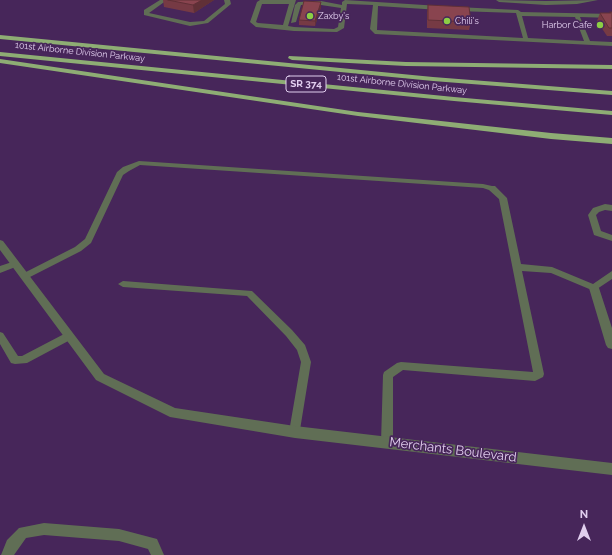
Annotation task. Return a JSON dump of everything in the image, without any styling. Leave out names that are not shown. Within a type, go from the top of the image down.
[{"type":"highway","name":"101st Airborne Division Parkway","points":[[0,37],[481,84],[612,94]]},
{"type":"highway","points":[[40,41],[359,62],[612,67]]},
{"type":"highway","name":"101st Airborne Division Parkway","points":[[0,54],[612,113]]},
{"type":"highway","points":[[0,61],[358,114],[551,136],[612,141]]},
{"type":"highway","points":[[555,66],[612,63]]},
{"type":"highway","points":[[551,136],[612,146]]},
{"type":"street","points":[[499,0],[569,2],[595,0]]},
{"type":"street","name":"Merchants Boulevard","points":[[0,243],[100,377],[174,414],[295,432],[612,469]]},
{"type":"street","points":[[594,288],[612,345]]},
{"type":"lane","points":[[164,0],[146,11],[146,14],[190,24],[206,22],[228,4],[227,0]]},
{"type":"lane","points":[[330,0],[344,4]]},
{"type":"lane","points":[[285,27],[293,1],[260,2],[252,22],[256,25],[335,31],[340,28],[344,4]]},
{"type":"lane","points":[[514,1],[526,40]]},
{"type":"lane","points":[[373,2],[373,29],[375,32],[612,44]]},
{"type":"lane","points":[[294,29],[292,24],[300,3],[344,4],[373,2],[444,8]]},
{"type":"lane","points":[[451,8],[458,7],[517,13],[577,16],[612,16]]},
{"type":"lane","points":[[577,16],[588,43]]},
{"type":"lane","points":[[25,276],[78,249],[88,241],[120,174],[126,169],[139,163],[483,186],[492,188],[503,198],[539,374],[535,377],[401,366],[388,375],[387,442]]},
{"type":"lane","points":[[612,208],[604,207],[596,210],[592,214],[597,233],[612,238]]},
{"type":"lane","points":[[0,270],[15,264]]},
{"type":"lane","points":[[518,267],[552,270],[594,288],[612,274]]},
{"type":"lane","points":[[123,284],[249,293],[301,348],[306,362],[295,432]]},
{"type":"lane","points":[[0,336],[15,360],[23,360],[69,336]]},
{"type":"lane","points":[[7,555],[12,545],[23,532],[44,529],[119,535],[152,544],[158,555]]},
{"type":"building","points":[[168,0],[202,0],[193,5]]},
{"type":"building","points":[[304,1],[321,2],[315,21],[299,20]]},
{"type":"building","points":[[428,5],[469,7],[471,22],[428,20]]},
{"type":"building","points":[[610,12],[612,12],[612,28],[609,28],[600,13],[611,13]]},
{"type":"place","name":"Zaxby's","points":[[310,16]]},
{"type":"place","name":"Chili's","points":[[447,21]]},
{"type":"place","name":"Harbor Cafe","points":[[600,25]]}]
